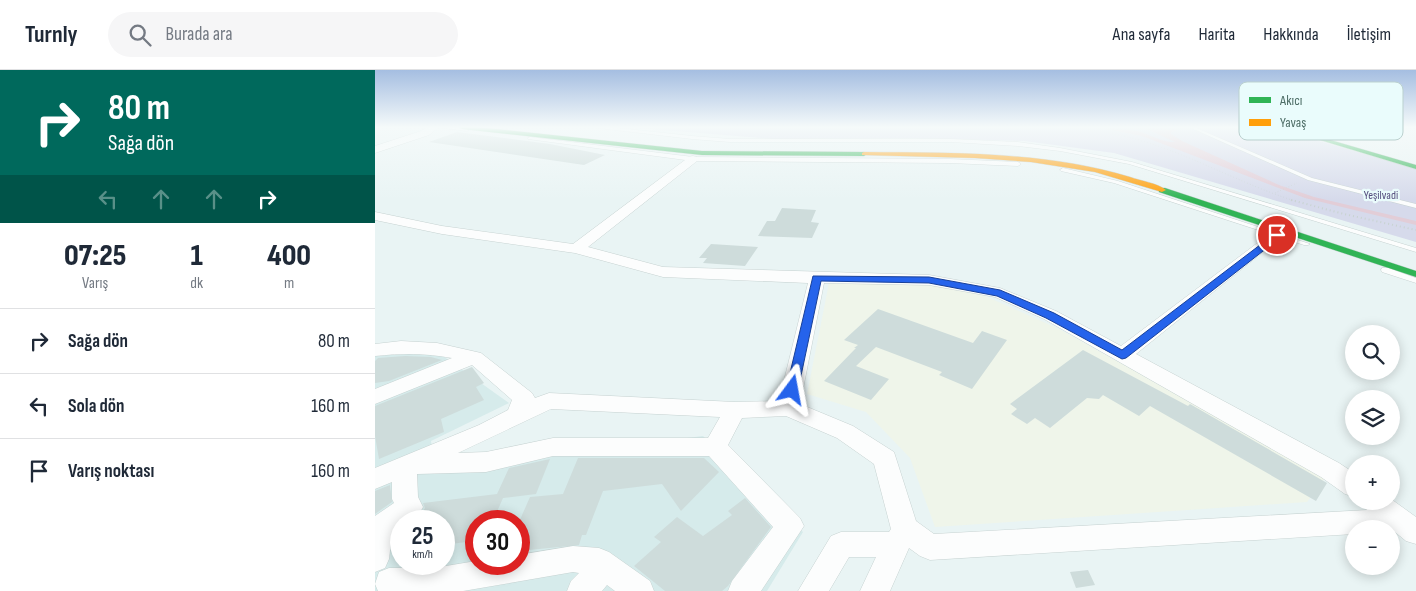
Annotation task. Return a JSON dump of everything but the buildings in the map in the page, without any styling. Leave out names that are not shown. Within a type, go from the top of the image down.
[{"type":"main road","points":[[686,151],[935,155],[1005,158],[1084,168],[1123,177],[1416,274]]},
{"type":"main road","points":[[1031,151],[1072,157],[1128,169],[1416,258]]},
{"type":"main road","points":[[1363,151],[1416,167]]},
{"type":"street","points":[[575,249],[693,159]]},
{"type":"street","points":[[375,216],[442,230],[575,249],[663,272],[929,280],[1000,293],[1050,315],[1345,480]]},
{"type":"street","points":[[1122,355],[1277,235]]},
{"type":"street","points":[[788,408],[817,278]]},
{"type":"street","points":[[375,350],[401,347],[437,349],[474,357],[524,398],[517,414]]},
{"type":"street","points":[[375,397],[474,357]]},
{"type":"street","points":[[375,479],[487,432],[517,414],[549,401],[735,410],[788,408],[845,432],[885,459],[901,536],[875,591]]},
{"type":"street","points":[[715,447],[735,410]]},
{"type":"street","points":[[405,465],[486,462],[553,447],[715,447],[789,526],[743,591]]},
{"type":"street","points":[[405,465],[405,499],[410,508],[379,528],[381,571],[434,582],[573,559],[599,561],[639,591]]},
{"type":"street","points":[[1386,510],[1408,526]]},
{"type":"street","points":[[813,591],[841,545],[901,536],[930,548],[1408,526]]},
{"type":"street","points":[[583,591],[605,566]]},
{"type":"lane","points":[[633,151],[693,159],[950,161],[1014,164],[1060,169],[1116,182],[1416,281]]},
{"type":"lane","points":[[1075,151],[1130,163],[1416,250]]},
{"type":"lane","points":[[1246,151],[1309,179],[1416,206]]},
{"type":"path","points":[[1280,191],[1287,187]]},
{"type":"path","points":[[1274,193],[1315,207],[1416,230]]},
{"type":"shaded area","points":[[1182,151],[1205,151],[1279,185],[1314,197],[1416,221],[1416,225],[1305,198]]},
{"type":"shaded area","points":[[829,283],[929,285],[983,295],[1059,329],[1326,477],[1307,502],[935,527],[910,458],[866,412],[807,394]]},
{"type":"shaded area","points":[[433,349],[509,403],[431,441],[436,470],[703,436],[803,532],[767,591],[375,591],[375,353]]},
{"type":"green space","name":"Yeşilvadi","points":[[1101,151],[1355,151],[1416,169],[1416,242],[1114,153]]},
{"type":"traffic: fast","points":[[686,151],[864,154]]},
{"type":"traffic: fast","points":[[1363,151],[1416,167]]},
{"type":"traffic: fast","points":[[1162,190],[1416,274]]},
{"type":"traffic: slow","points":[[864,154],[975,156],[1058,163],[1095,170],[1162,190]]},
{"type":"route","points":[[792,390],[817,278],[929,280],[1000,293],[1050,315],[1122,355],[1277,235]]}]
